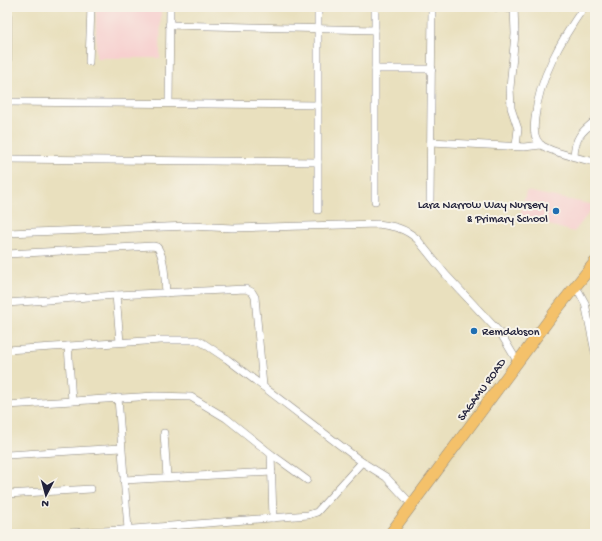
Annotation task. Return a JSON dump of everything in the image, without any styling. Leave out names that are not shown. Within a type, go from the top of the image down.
[{"type":"highway","name":"SAGAMU ROAD","points":[[390,534],[517,361],[570,291],[595,262]]},
{"type":"street","points":[[8,7],[7,103],[318,105]]},
{"type":"street","points":[[89,62],[90,7]]},
{"type":"street","points":[[169,103],[170,7]]},
{"type":"street","points":[[318,7],[318,210]]},
{"type":"street","points":[[375,7],[375,201]]},
{"type":"street","points":[[430,202],[432,7]]},
{"type":"street","points":[[494,7],[514,8],[515,34],[510,88],[511,108],[518,129],[516,146]]},
{"type":"street","points":[[541,145],[536,138],[534,128],[538,97],[556,54],[573,23],[584,7]]},
{"type":"street","points":[[169,25],[318,30],[375,30]]},
{"type":"street","points":[[375,69],[432,69]]},
{"type":"street","points":[[574,156],[574,144],[582,132],[595,121]]},
{"type":"street","points":[[431,142],[524,147],[541,145],[557,152],[595,162]]},
{"type":"street","points":[[7,159],[318,162]]},
{"type":"street","points":[[7,233],[190,226],[233,228],[378,224],[399,227],[417,238],[446,275],[501,334],[517,361]]},
{"type":"street","points":[[7,254],[153,246],[157,247],[160,253],[165,274],[166,293]]},
{"type":"street","points":[[7,303],[116,295],[238,288],[246,289],[252,292],[255,297],[263,386]]},
{"type":"street","points":[[570,291],[579,292],[585,303],[595,352]]},
{"type":"street","points":[[116,295],[120,342]]},
{"type":"street","points":[[7,350],[120,342],[179,339],[197,340],[227,359],[362,462],[386,477],[412,504]]},
{"type":"street","points":[[68,346],[72,401]]},
{"type":"street","points":[[7,405],[118,398],[191,397],[226,418],[271,454],[307,480]]},
{"type":"street","points":[[118,398],[128,530]]},
{"type":"street","points":[[164,433],[167,477]]},
{"type":"street","points":[[7,456],[121,448]]},
{"type":"street","points":[[271,454],[273,518]]},
{"type":"street","points":[[49,534],[128,530],[308,515],[316,512],[362,462]]},
{"type":"street","points":[[124,480],[272,472]]},
{"type":"street","points":[[7,494],[91,489]]},
{"type":"shaded area","points":[[96,7],[161,7],[160,58],[96,58]]},
{"type":"shaded area","name":"Lara Narrow Way Nursery & Primary School","points":[[526,191],[595,205],[574,232],[520,217]]},
{"type":"place","name":"Lara Narrow Way Nursery & Primary School","points":[[556,211]]},
{"type":"place","name":"Remdabson","points":[[474,331]]}]
